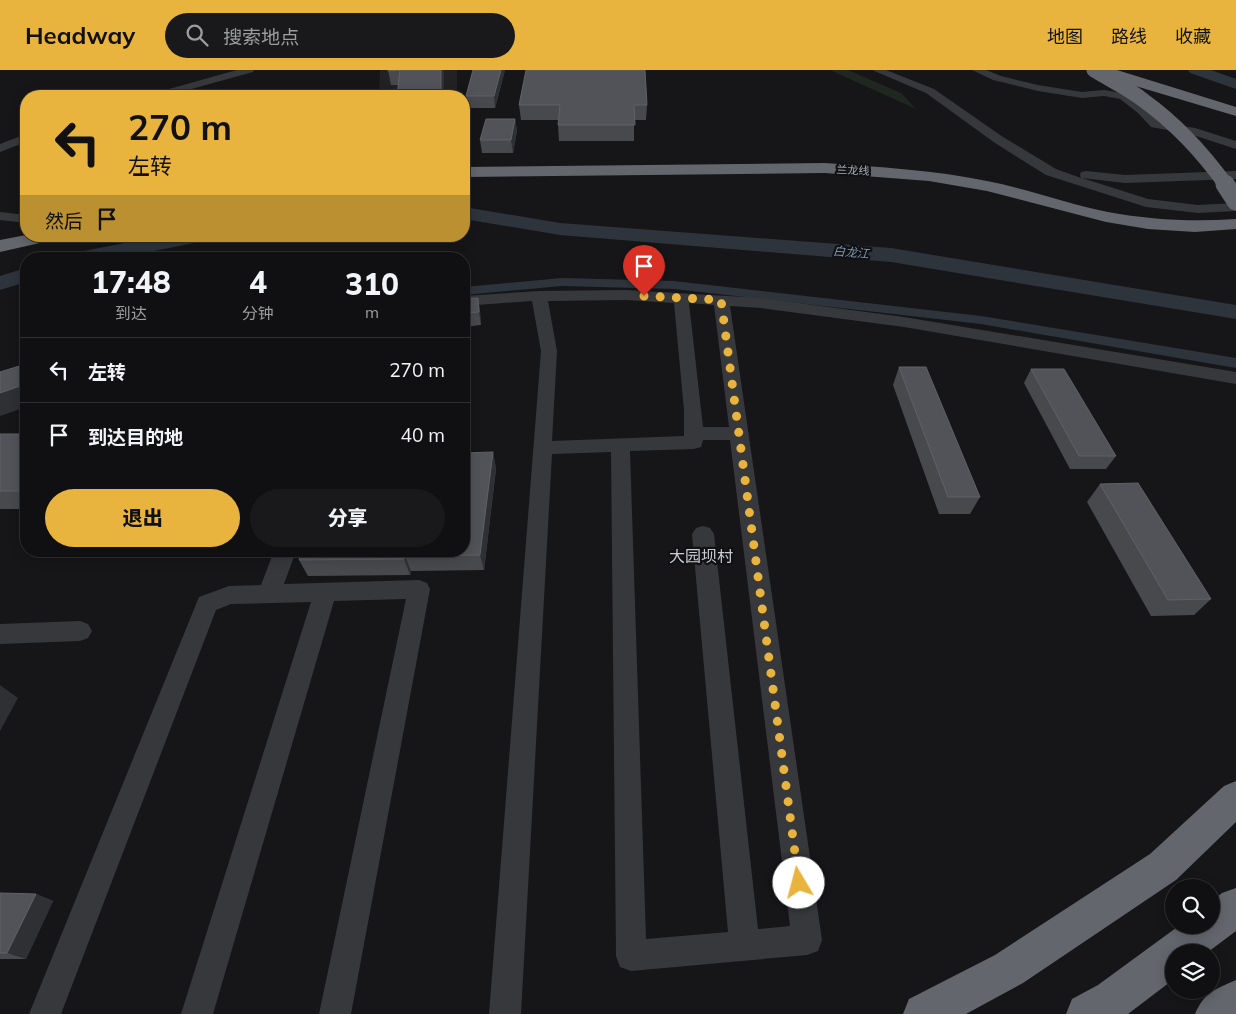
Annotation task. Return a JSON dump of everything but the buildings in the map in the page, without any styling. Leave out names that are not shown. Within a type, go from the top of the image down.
[{"type":"highway","points":[[1094,70],[1148,103],[1195,146],[1229,189],[1236,201]]},
{"type":"highway","points":[[1105,70],[1127,79],[1236,112]]},
{"type":"highway","points":[[1134,70],[1236,98]]},
{"type":"highway","name":"兰龙线","points":[[470,172],[815,168],[859,170],[929,176],[988,186],[1106,217],[1148,224],[1195,227],[1236,224]]},
{"type":"highway","points":[[0,246],[20,242]]},
{"type":"highway","points":[[924,1014],[1009,969],[1163,867],[1236,798]]},
{"type":"highway","points":[[1187,944],[1236,907]]},
{"type":"highway","points":[[1087,1014],[1113,1000],[1165,961]]},
{"type":"highway","points":[[1216,1014],[1236,1000]]},
{"type":"street","points":[[177,90],[249,70]]},
{"type":"street","points":[[877,70],[930,91],[999,140],[1051,172],[1146,203],[1198,209],[1236,207]]},
{"type":"street","points":[[977,70],[997,78],[1038,88],[1082,95],[1104,93],[1123,96],[1142,110],[1155,125],[1195,132],[1236,145]]},
{"type":"street","points":[[0,148],[20,140]]},
{"type":"street","points":[[1051,172],[1124,179],[1236,175]]},
{"type":"street","points":[[0,216],[20,218]]},
{"type":"street","points":[[470,301],[539,296],[626,295],[761,303],[904,322],[1236,378]]},
{"type":"street","points":[[505,1014],[549,351],[539,296]]},
{"type":"street","points":[[543,448],[694,442],[693,410],[681,298]]},
{"type":"street","points":[[620,445],[631,956],[807,940],[721,300]]},
{"type":"street","points":[[693,434],[738,434]]},
{"type":"street","points":[[703,534],[744,946]]},
{"type":"street","points":[[269,594],[282,557]]},
{"type":"street","points":[[45,1014],[207,604],[230,595],[419,589],[336,1014]]},
{"type":"street","points":[[197,1014],[326,592]]},
{"type":"street","points":[[0,634],[80,631]]},
{"type":"shaded area","points":[[380,70],[457,70],[457,90],[379,90]]},
{"type":"shaded area","points":[[830,70],[848,70],[901,93],[916,109]]},
{"type":"waterway","points":[[1196,70],[1236,84]]},
{"type":"waterway","name":"白龙江","points":[[470,214],[560,229],[891,255],[1236,312]]},
{"type":"waterway","name":"白龙江","points":[[114,252],[164,242]]},
{"type":"waterway","name":"白龙江","points":[[0,283],[20,277]]},
{"type":"waterway","points":[[470,290],[562,282],[674,285],[981,320],[1236,363]]},
{"type":"district","name":"大园坝村","points":[[701,556]]},
{"type":"route","points":[[644,296],[721,300],[749,522],[799,883]]}]
